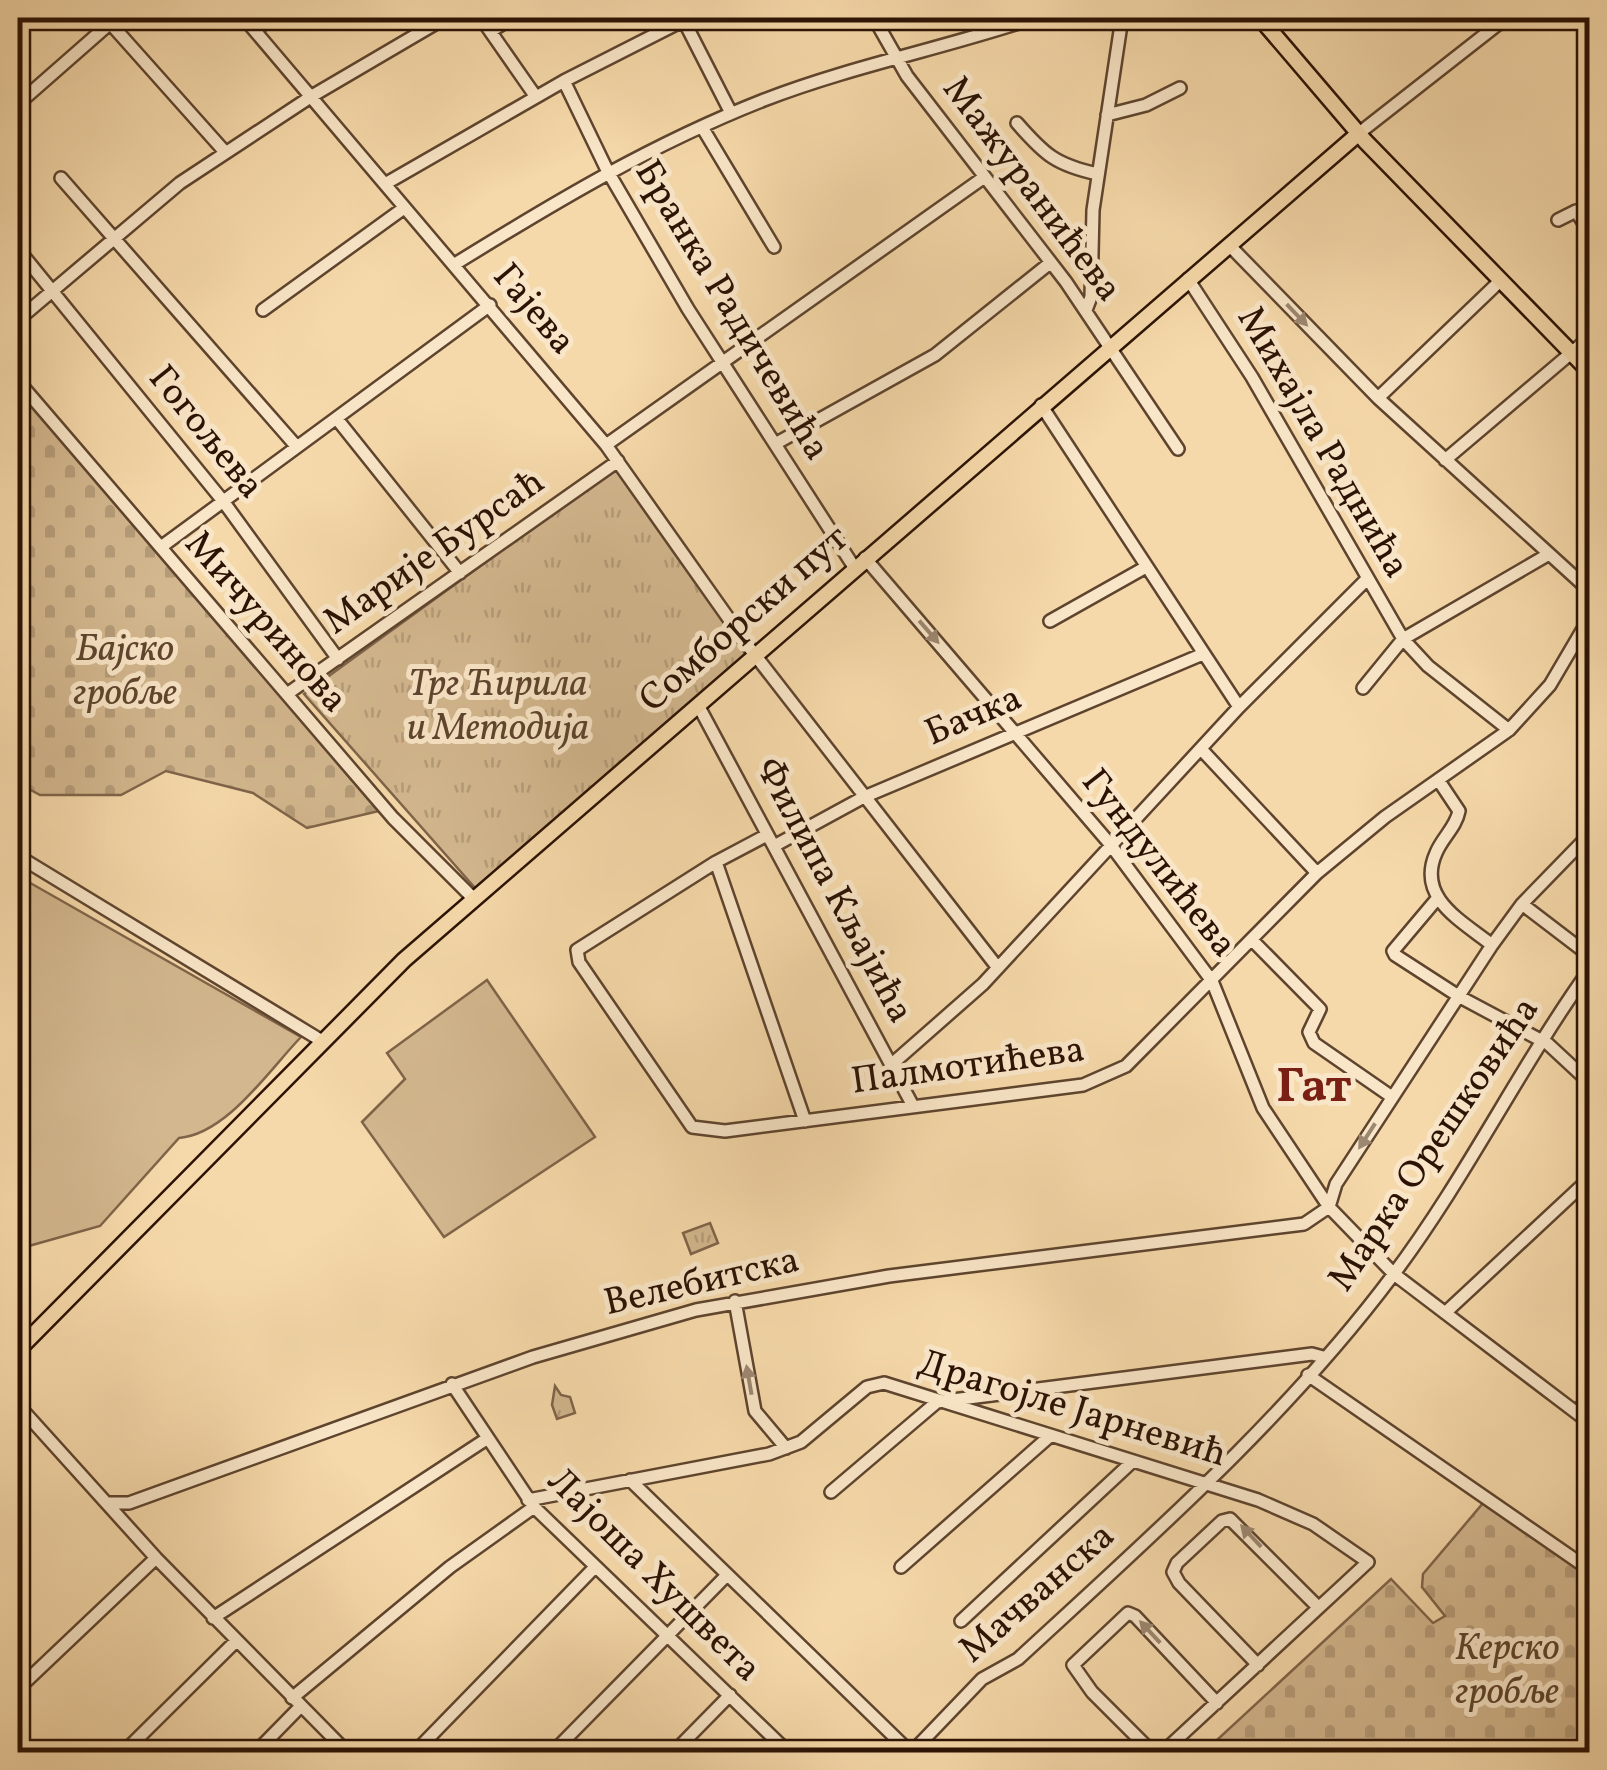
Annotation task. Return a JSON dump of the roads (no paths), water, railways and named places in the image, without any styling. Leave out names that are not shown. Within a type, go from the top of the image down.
[{"type":"main road","points":[[1260,18],[1358,134],[1590,372]]},
{"type":"main road","name":"Сомборски пут","points":[[18,1350],[322,1041],[473,898],[1358,134]]},
{"type":"street","name":"Гајева","points":[[244,18],[606,445],[757,656],[998,968]]},
{"type":"street","points":[[255,31],[270,18]]},
{"type":"street","points":[[18,320],[114,236],[225,152],[444,18]]},
{"type":"street","points":[[481,18],[536,97]]},
{"type":"street","points":[[492,31],[512,18]]},
{"type":"street","name":"Мажуранићева","points":[[874,18],[896,60],[1086,310],[1178,448]]},
{"type":"street","points":[[455,264],[607,170],[731,113],[832,75],[1034,18]]},
{"type":"street","points":[[1086,310],[1091,297],[1092,210],[1122,18]]},
{"type":"street","name":"Сомборски пут","points":[[1358,134],[1506,18]]},
{"type":"street","points":[[385,184],[677,19],[731,113]]},
{"type":"street","points":[[18,104],[113,20],[225,152]]},
{"type":"street","name":"Бранка Радичевића","points":[[564,81],[607,170],[723,366],[860,563]]},
{"type":"street","points":[[1107,115],[1146,104],[1180,88]]},
{"type":"street","points":[[1018,123],[1044,154],[1065,167],[1098,174]]},
{"type":"street","points":[[702,127],[774,247]]},
{"type":"street","points":[[60,178],[298,447]]},
{"type":"street","points":[[606,445],[723,366],[983,178]]},
{"type":"street","points":[[263,310],[404,208]]},
{"type":"street","points":[[1558,220],[1576,210],[1590,233]]},
{"type":"street","points":[[1228,245],[1378,398],[1590,590]]},
{"type":"street","name":"Гогољева","points":[[18,249],[223,500],[338,659]]},
{"type":"street","points":[[775,444],[935,355],[1050,264]]},
{"type":"street","name":"Михајла Раднића","points":[[1188,279],[1252,376],[1403,639],[1428,666],[1509,730]]},
{"type":"street","points":[[1378,398],[1500,281]]},
{"type":"street","points":[[161,547],[490,305]]},
{"type":"street","points":[[1445,460],[1590,336]]},
{"type":"street","name":"Мичуринова","points":[[18,381],[394,818],[473,898]]},
{"type":"street","points":[[1041,405],[1239,707]]},
{"type":"street","points":[[337,419],[460,573]]},
{"type":"street","name":"Марије Бурсаћ","points":[[287,694],[618,461]]},
{"type":"street","points":[[1363,688],[1403,639],[1549,554]]},
{"type":"street","name":"Гундулићева","points":[[860,563],[1015,732],[1110,844],[1212,981],[1268,1118],[1329,1208],[1394,1274],[1590,1422]]},
{"type":"street","points":[[1050,621],[1146,566]]},
{"type":"street","points":[[892,1064],[998,968],[1239,707],[1366,580]]},
{"type":"street","name":"Палмотићева","points":[[586,942],[577,950],[579,962],[692,1127],[725,1131],[1045,1091],[1106,1077],[1126,1066],[1317,873],[1385,817],[1509,730],[1550,685],[1590,617]]},
{"type":"street","name":"Бачка","points":[[586,942],[716,862],[1202,654]]},
{"type":"street","name":"Филипа Кљајића","points":[[698,704],[912,1106]]},
{"type":"street","points":[[1202,749],[1317,873]]},
{"type":"street","points":[[1439,782],[1458,811],[1430,870],[1436,900],[1492,946]]},
{"type":"street","points":[[1329,1208],[1336,1184],[1492,946],[1522,904],[1590,834]]},
{"type":"street","points":[[18,856],[322,1041]]},
{"type":"street","points":[[716,862],[805,1120]]},
{"type":"street","points":[[1436,900],[1393,950],[1460,997],[1558,1051],[1590,1083]]},
{"type":"street","points":[[1522,904],[1590,956]]},
{"type":"street","points":[[1252,941],[1320,1009],[1309,1032],[1314,1042],[1392,1097]]},
{"type":"street","name":"Марка Орешковића","points":[[1206,1485],[1394,1274],[1500,1111],[1540,1039],[1590,969]]},
{"type":"street","points":[[1445,1314],[1590,1178]]},
{"type":"street","name":"Велебитска","points":[[18,1405],[107,1503],[121,1511],[452,1384],[533,1357],[735,1301],[889,1276],[1304,1224],[1329,1208]]},
{"type":"street","points":[[735,1301],[755,1411],[786,1448]]},
{"type":"street","points":[[831,1492],[938,1402],[1215,1365],[1323,1357]]},
{"type":"street","points":[[1308,1375],[1590,1570]]},
{"type":"street","name":"Драгојле Јарневић","points":[[531,1504],[786,1448],[802,1442],[873,1384],[887,1383],[1258,1500],[1313,1524],[1368,1562],[1318,1607]]},
{"type":"street","name":"Лајоша Хушвета","points":[[452,1384],[531,1504],[788,1752]]},
{"type":"street","points":[[1576,1413],[1590,1394]]},
{"type":"street","points":[[975,1413],[978,1396]]},
{"type":"street","points":[[901,1567],[1050,1436]]},
{"type":"street","points":[[213,1618],[488,1438]]},
{"type":"street","points":[[961,1621],[1134,1461]]},
{"type":"street","points":[[630,1480],[911,1752]]},
{"type":"street","name":"Мачванска","points":[[911,1752],[982,1679],[1018,1659],[1206,1485]]},
{"type":"street","points":[[256,1752],[296,1702],[450,1567],[531,1504]]},
{"type":"street","points":[[121,1511],[156,1558],[347,1752]]},
{"type":"street","points":[[1164,1752],[1258,1665],[1318,1607],[1230,1519],[1222,1521],[1173,1572],[1258,1665]]},
{"type":"street","points":[[18,1689],[156,1558]]},
{"type":"street","points":[[415,1752],[595,1566]]},
{"type":"street","points":[[554,1752],[726,1575]]},
{"type":"street","points":[[1152,1752],[1092,1692],[1073,1666],[1128,1613],[1217,1703]]},
{"type":"street","points":[[124,1752],[236,1642]]},
{"type":"street","points":[[674,1752],[730,1695]]},
{"type":"district","name":"Гат","points":[[1314,1088]]},
{"type":"park label","name":"Бајско гробље","points":[[125,672]]},
{"type":"park label","name":"Трг Ћирила и Методија","points":[[498,707]]},
{"type":"park label","name":"Керско гробље","points":[[1507,1671]]}]
